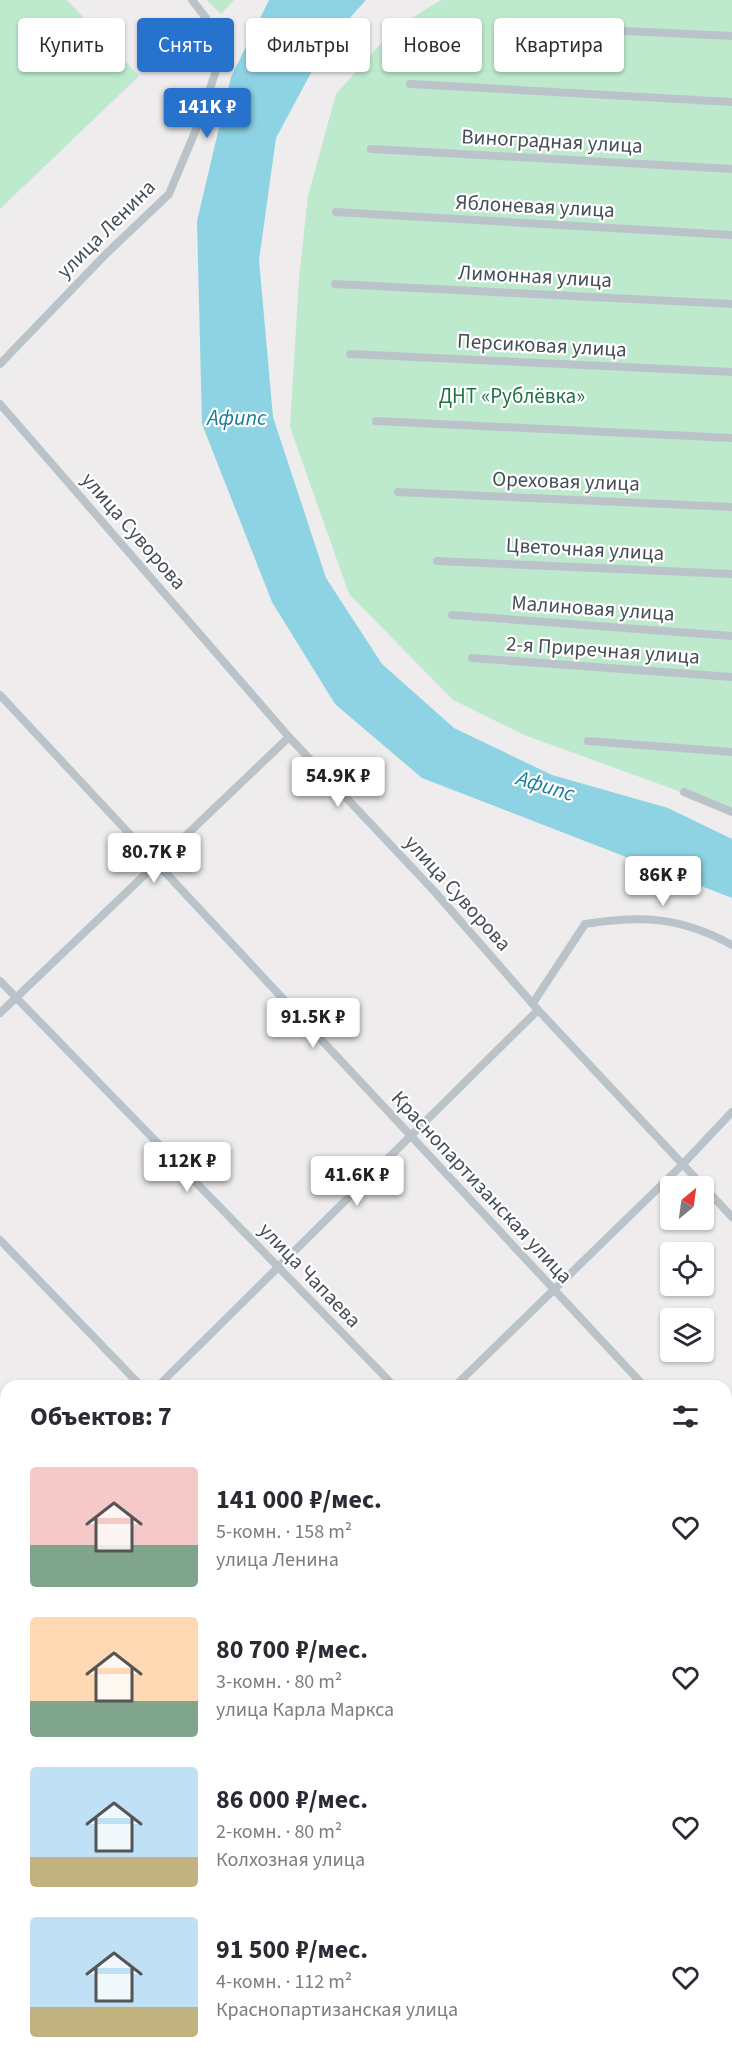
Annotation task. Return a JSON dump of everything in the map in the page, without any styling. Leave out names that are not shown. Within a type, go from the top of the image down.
[{"type":"street","name":"улица Ленина","points":[[0,364],[105,255],[169,194],[195,132],[217,68],[216,46],[206,18],[192,0]]},
{"type":"street","points":[[624,31],[732,36]]},
{"type":"street","points":[[410,84],[732,102]]},
{"type":"street","name":"Виноградная улица","points":[[371,149],[732,169]]},
{"type":"street","name":"Яблоневая улица","points":[[336,212],[732,235]]},
{"type":"street","name":"Лимонная улица","points":[[335,284],[732,304]]},
{"type":"street","name":"Персиковая улица","points":[[350,354],[732,372]]},
{"type":"street","name":"улица Суворова","points":[[0,404],[289,737],[435,892],[536,1007],[692,1176]]},
{"type":"street","points":[[376,421],[732,438]]},
{"type":"street","name":"Ореховая улица","points":[[398,492],[732,507]]},
{"type":"street","name":"Цветочная улица","points":[[437,561],[732,574]]},
{"type":"street","name":"Малиновая улица","points":[[452,615],[732,636]]},
{"type":"street","name":"2-я Приречная улица","points":[[472,658],[732,677]]},
{"type":"street","name":"Краснопартизанская улица","points":[[0,695],[638,1380]]},
{"type":"street","points":[[0,1013],[289,737]]},
{"type":"street","points":[[588,741],[732,752]]},
{"type":"street","points":[[684,792],[732,813]]},
{"type":"street","points":[[164,1380],[536,1007],[585,924],[627,917],[669,920],[732,945]]},
{"type":"street","name":"улица Чапаева","points":[[0,981],[388,1380]]},
{"type":"street","points":[[461,1380],[682,1165],[732,1112]]},
{"type":"street","name":"улица Суворова","points":[[714,1198],[732,1217]]},
{"type":"street","points":[[0,1240],[135,1380]]},
{"type":"green space","points":[[0,0],[67,0],[84,18],[18,18],[18,72],[125,72],[125,61],[139,76],[0,209]]},
{"type":"green space","points":[[207,0],[234,0],[221,14]]},
{"type":"green space","name":"ДНТ «Рублёвка»","points":[[441,0],[732,0],[732,815],[673,789],[524,735],[453,700],[349,594],[290,427],[299,278],[308,196],[336,94],[356,72],[370,72],[370,56],[382,43],[382,72],[482,72],[482,18],[411,18]]},
{"type":"water","name":"Афипс","points":[[269,0],[366,0],[350,18],[260,18]]},
{"type":"water","name":"Афипс","points":[[246,47],[246,72],[311,72],[276,138],[259,260],[273,417],[326,578],[382,664],[454,728],[552,775],[668,808],[732,839],[732,898],[422,778],[335,704],[272,602],[202,424],[197,221],[234,71]]}]
